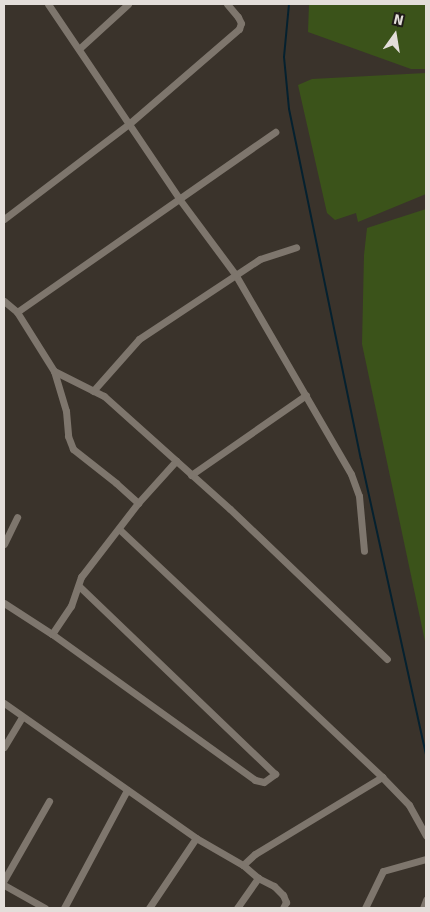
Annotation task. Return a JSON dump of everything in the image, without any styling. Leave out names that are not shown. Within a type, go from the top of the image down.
[{"type":"street","points":[[48,4],[80,48],[180,200],[235,274],[306,395],[351,474],[358,496],[364,551]]},
{"type":"street","points":[[80,48],[128,4]]},
{"type":"street","points":[[4,219],[130,123],[239,29],[241,23],[227,4]]},
{"type":"street","points":[[17,312],[275,132]]},
{"type":"street","points":[[93,391],[139,340],[260,259],[296,247]]},
{"type":"street","points":[[4,301],[17,312],[54,371],[66,411],[68,436],[73,449],[116,483],[138,504]]},
{"type":"street","points":[[54,371],[104,396],[387,659]]},
{"type":"street","points":[[191,475],[306,395]]},
{"type":"street","points":[[52,634],[70,606],[79,586],[80,577],[138,504],[176,461]]},
{"type":"street","points":[[4,544],[17,517]]},
{"type":"street","points":[[119,529],[382,777],[409,805],[426,836]]},
{"type":"street","points":[[4,603],[52,634],[256,780],[264,782],[275,774],[79,586]]},
{"type":"street","points":[[4,702],[22,717],[196,838],[243,865],[258,878],[274,886],[284,895],[286,902],[284,908]]},
{"type":"street","points":[[4,747],[22,717]]},
{"type":"street","points":[[243,865],[255,854],[382,777]]},
{"type":"street","points":[[64,908],[126,790]]},
{"type":"street","points":[[4,880],[49,802]]},
{"type":"street","points":[[149,908],[196,838]]},
{"type":"street","points":[[365,908],[383,872],[426,860]]},
{"type":"street","points":[[237,908],[258,878]]},
{"type":"street","points":[[4,885],[45,908]]},
{"type":"street","points":[[423,908],[426,900]]},
{"type":"green space","points":[[309,4],[426,4],[426,69],[411,69],[308,32]]},
{"type":"green space","points":[[426,73],[426,194],[358,222],[356,213],[335,220],[327,213],[298,85],[312,79]]},
{"type":"green space","points":[[426,209],[426,646],[362,344],[364,255],[367,228]]},
{"type":"waterway","points":[[289,4],[284,57],[289,109],[361,459],[426,754]]}]
